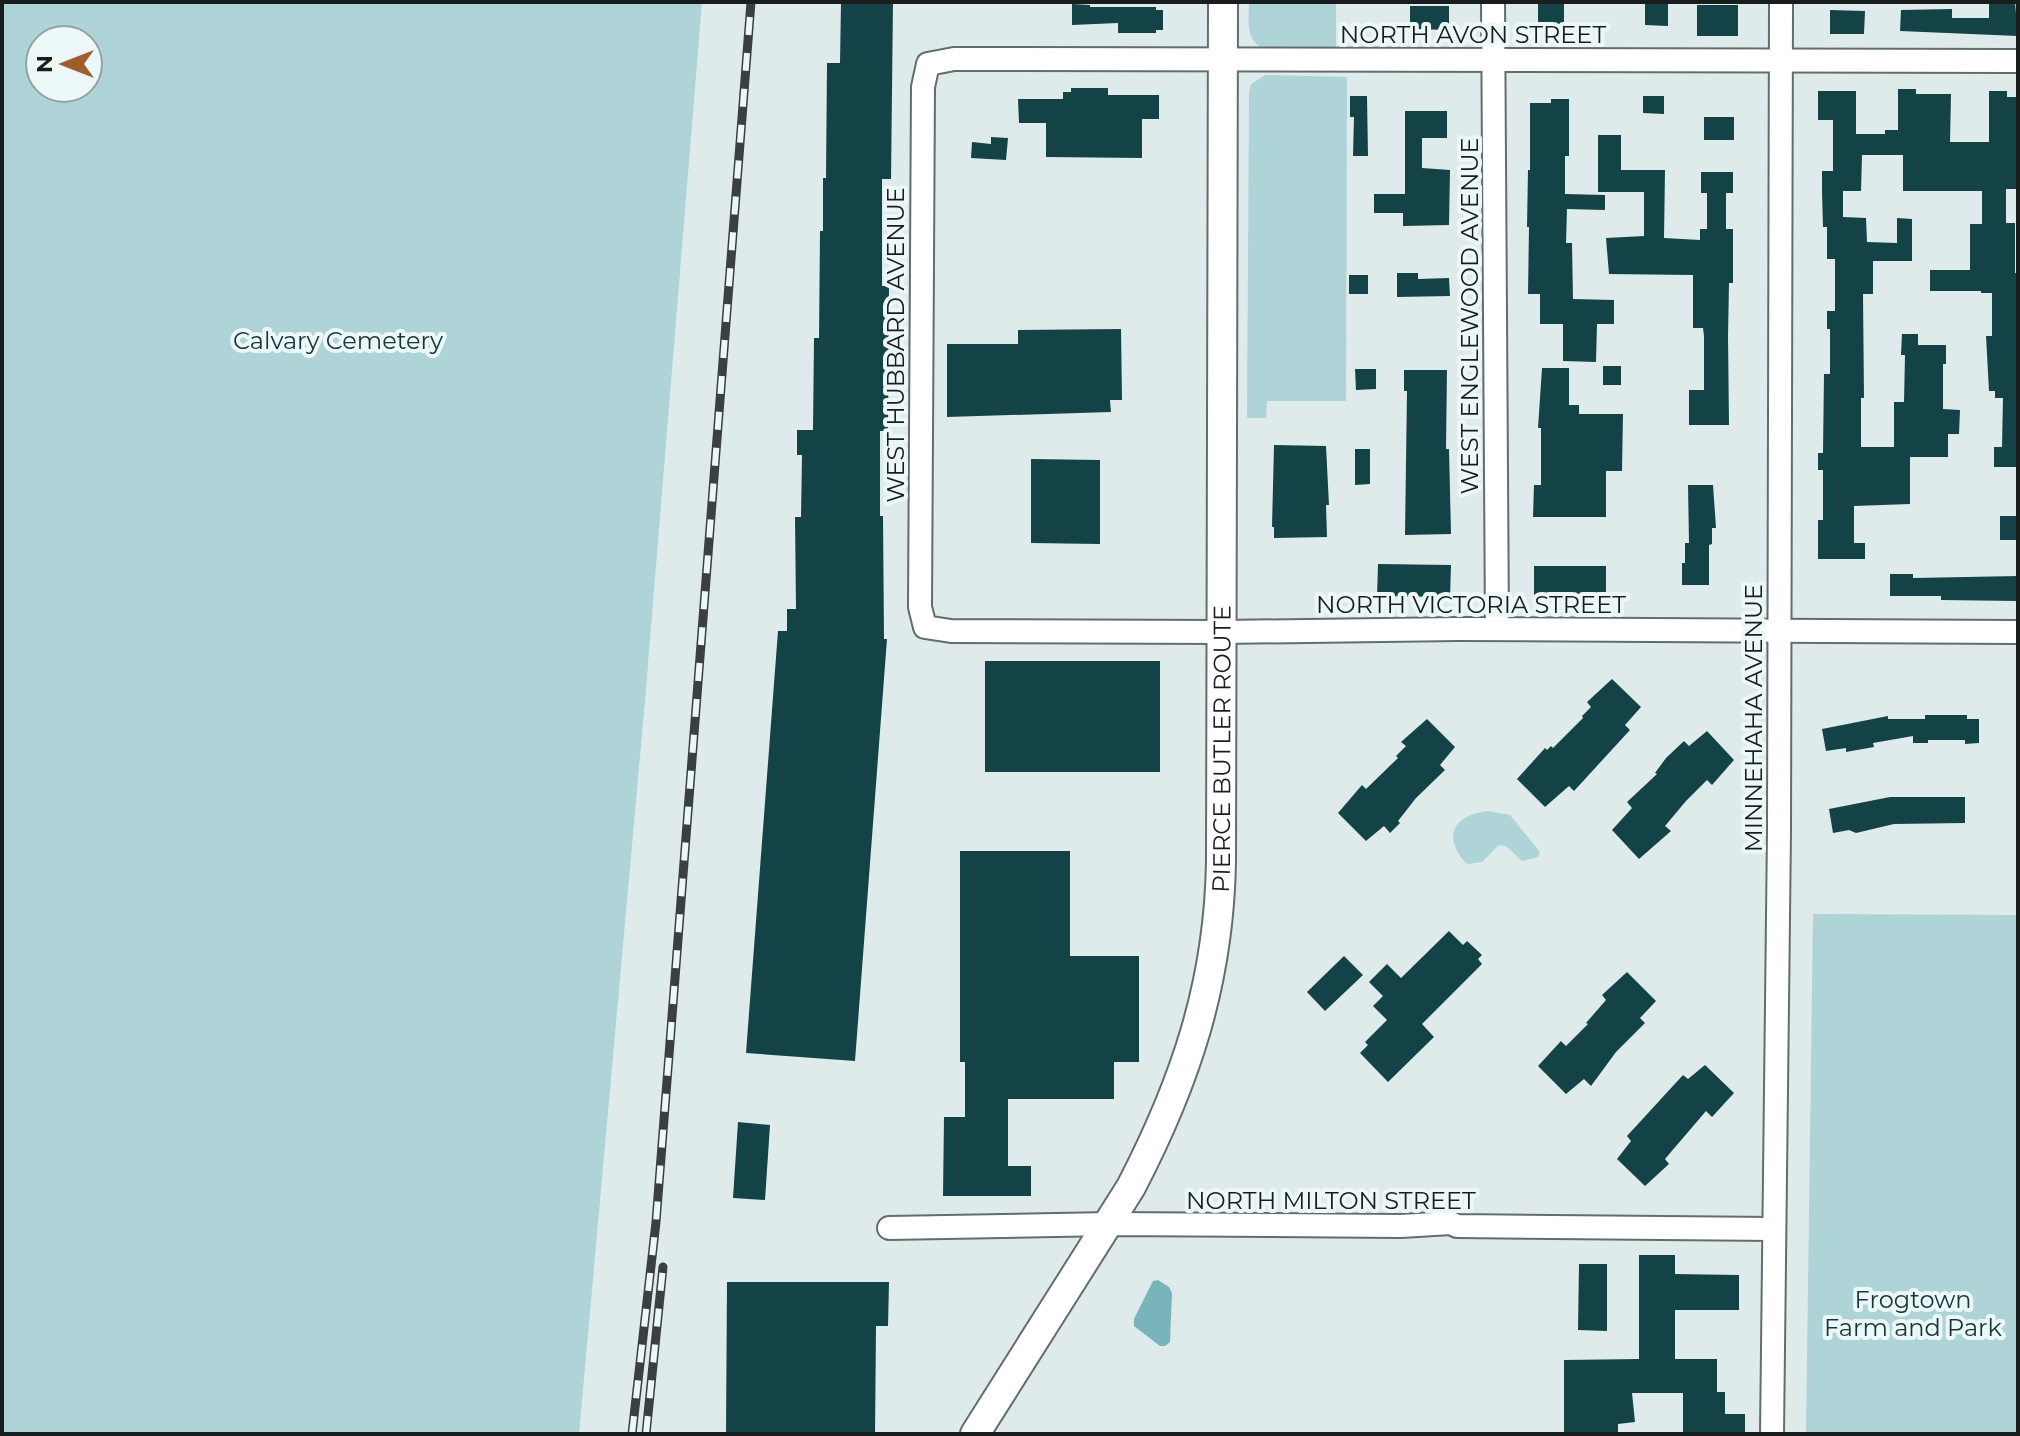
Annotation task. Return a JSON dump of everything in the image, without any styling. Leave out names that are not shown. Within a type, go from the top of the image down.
[{"type":"main road","name":"PIERCE BUTLER ROUTE","points":[[975,1434],[1110,1224],[1138,1174],[1185,1065],[1209,983],[1220,900],[1223,2]]},
{"type":"street","name":"WEST ENGLEWOOD AVENUE","points":[[1493,2],[1497,629]]},
{"type":"street","name":"MINNEHAHA AVENUE","points":[[1772,1434],[1781,2]]},
{"type":"street","name":"NORTH AVON STREET","points":[[928,64],[954,59],[2018,61]]},
{"type":"street","name":"WEST HUBBARD AVENUE","points":[[925,627],[920,607],[922,197],[923,87],[928,64]]},
{"type":"street","name":"NORTH VICTORIA STREET","points":[[925,627],[951,631],[1497,629],[2018,632]]},
{"type":"street","name":"NORTH MILTON STREET","points":[[889,1228],[1110,1224],[1401,1226],[1451,1223],[1467,1227],[1774,1229]]},
{"type":"green space","name":"Calvary Cemetery","points":[[2,2],[702,2],[645,701],[579,1434],[2,1434]]},
{"type":"green space","points":[[1249,2],[1336,2],[1336,49],[1260,47],[1250,32]]},
{"type":"green space","points":[[1265,75],[1347,77],[1346,401],[1267,401],[1266,418],[1247,418],[1249,92],[1251,84]]},
{"type":"green space","points":[[1488,811],[1510,815],[1540,852],[1538,857],[1522,861],[1506,846],[1499,845],[1482,862],[1467,864],[1455,845],[1455,829],[1467,817]]},
{"type":"green space","name":"Frogtown Farm and Park","points":[[1813,914],[2018,915],[2018,1434],[1806,1434]]},
{"type":"shaded area","points":[[1158,1280],[1172,1293],[1170,1342],[1165,1346],[1160,1346],[1134,1326],[1134,1319],[1153,1281]]},
{"type":"building","points":[[841,2],[893,2],[891,179],[882,179],[882,286],[889,286],[888,431],[880,431],[884,639],[887,639],[855,1061],[746,1053],[778,631],[787,631],[787,609],[796,609],[795,517],[801,517],[802,455],[797,455],[797,430],[813,430],[814,338],[819,338],[820,231],[823,231],[823,178],[826,178],[827,63],[840,63]]},
{"type":"building","points":[[1538,2],[1564,2],[1564,24],[1538,24]]},
{"type":"building","points":[[1989,2],[2015,2],[2018,36],[1900,31],[1901,10],[1952,9],[1952,18],[1989,18]]},
{"type":"building","points":[[1072,4],[1156,7],[1156,10],[1163,10],[1163,30],[1156,30],[1156,33],[1118,33],[1118,23],[1072,25]]},
{"type":"building","points":[[1645,4],[1668,4],[1668,26],[1645,25]]},
{"type":"building","points":[[1697,5],[1738,5],[1738,36],[1697,36]]},
{"type":"building","points":[[1410,6],[1449,6],[1449,30],[1413,29]]},
{"type":"building","points":[[1830,10],[1865,11],[1864,34],[1830,34]]},
{"type":"building","points":[[1071,88],[1108,88],[1108,95],[1159,95],[1159,119],[1142,119],[1142,158],[1046,157],[1046,123],[1019,123],[1018,99],[1063,99],[1063,92],[1071,92]]},
{"type":"building","points":[[1898,89],[1916,89],[1916,94],[1951,94],[1950,142],[1989,142],[1989,91],[2007,91],[2007,97],[2018,97],[2018,189],[2006,189],[2006,223],[2015,223],[2015,273],[2018,273],[2018,467],[1994,467],[1994,447],[2002,447],[2003,398],[1995,398],[1995,391],[1989,391],[1986,336],[1992,336],[1992,293],[1930,291],[1930,270],[1970,270],[1970,224],[1982,224],[1982,191],[1903,191],[1903,155],[1862,155],[1861,191],[1843,191],[1843,217],[1866,218],[1867,242],[1897,243],[1897,218],[1912,219],[1912,261],[1873,261],[1873,294],[1863,294],[1861,447],[1894,447],[1894,402],[1904,402],[1902,334],[1918,334],[1918,345],[1946,345],[1943,409],[1960,410],[1959,434],[1948,434],[1948,457],[1910,457],[1910,504],[1854,506],[1854,543],[1865,543],[1865,559],[1818,559],[1818,520],[1823,520],[1823,470],[1818,470],[1818,453],[1823,453],[1824,374],[1830,374],[1827,311],[1835,311],[1835,259],[1827,259],[1822,191],[1822,171],[1833,171],[1833,120],[1818,120],[1818,91],[1856,91],[1856,134],[1885,134],[1885,130],[1898,130]]},
{"type":"building","points":[[1350,96],[1367,96],[1368,156],[1353,156],[1354,117],[1350,117]]},
{"type":"building","points":[[1643,96],[1664,96],[1664,114],[1643,113]]},
{"type":"building","points":[[1551,99],[1569,99],[1565,194],[1605,195],[1605,210],[1567,209],[1566,243],[1572,243],[1573,299],[1614,300],[1614,324],[1597,324],[1596,362],[1563,361],[1563,324],[1540,324],[1540,294],[1528,294],[1530,103],[1551,103]]},
{"type":"building","points":[[1405,111],[1447,111],[1447,138],[1422,138],[1422,168],[1450,170],[1449,225],[1403,226],[1403,213],[1374,213],[1374,194],[1405,194]]},
{"type":"building","points":[[1704,117],[1734,117],[1734,140],[1704,140]]},
{"type":"building","points":[[1598,135],[1621,135],[1621,170],[1665,170],[1664,238],[1700,240],[1700,229],[1707,229],[1707,193],[1701,193],[1701,172],[1733,172],[1733,193],[1726,193],[1726,229],[1733,229],[1733,283],[1729,283],[1729,425],[1689,425],[1689,390],[1704,390],[1704,336],[1703,328],[1693,328],[1693,275],[1609,274],[1606,238],[1644,236],[1644,192],[1598,192]]},
{"type":"building","points":[[991,137],[1008,138],[1006,160],[971,158],[972,142],[991,144]]},
{"type":"building","points":[[1397,273],[1418,273],[1418,279],[1449,278],[1450,296],[1397,297]]},
{"type":"building","points":[[1349,275],[1368,275],[1368,294],[1349,294]]},
{"type":"building","points":[[1121,329],[1122,400],[1110,400],[1111,412],[947,417],[947,344],[1018,344],[1018,330]]},
{"type":"building","points":[[1603,366],[1621,366],[1621,385],[1603,385]]},
{"type":"building","points":[[1542,368],[1569,368],[1569,405],[1579,405],[1579,414],[1623,414],[1622,471],[1606,471],[1606,517],[1533,517],[1534,485],[1541,485],[1541,428],[1538,428]]},
{"type":"building","points":[[1355,369],[1376,369],[1376,389],[1356,390]]},
{"type":"building","points":[[1404,370],[1447,370],[1446,449],[1449,449],[1451,534],[1405,535],[1407,391],[1404,391]]},
{"type":"building","points":[[1274,445],[1326,446],[1327,537],[1274,538]]},
{"type":"building","points":[[1355,449],[1370,449],[1370,484],[1355,485]]},
{"type":"building","points":[[1031,459],[1100,460],[1100,544],[1031,543]]},
{"type":"building","points":[[1688,485],[1713,485],[1716,528],[1712,528],[1712,544],[1709,545],[1709,585],[1682,585],[1685,543],[1689,543]]},
{"type":"building","points":[[2000,516],[2018,516],[2018,540],[2000,540]]},
{"type":"building","points":[[1378,564],[1451,565],[1450,597],[1377,596]]},
{"type":"building","points":[[1534,566],[1606,566],[1606,598],[1534,598]]},
{"type":"building","points":[[1890,574],[1913,574],[1913,578],[2018,576],[2018,601],[1890,596]]},
{"type":"building","points":[[985,661],[1160,661],[1160,772],[985,772]]},
{"type":"building","points":[[1612,679],[1641,707],[1625,725],[1630,730],[1574,791],[1569,786],[1545,807],[1517,779],[1545,748],[1553,748],[1583,718],[1591,707],[1587,702]]},
{"type":"building","points":[[1925,715],[1967,715],[1967,719],[1979,719],[1979,743],[1928,740],[1928,743],[1913,743],[1913,736],[1873,743],[1874,747],[1846,752],[1846,748],[1826,751],[1822,729],[1888,716],[1888,719],[1925,719]]},
{"type":"building","points":[[1427,719],[1455,747],[1440,765],[1445,770],[1416,798],[1390,833],[1384,826],[1366,841],[1338,813],[1362,785],[1366,789],[1398,758],[1396,756],[1406,746],[1401,742]]},
{"type":"building","points":[[1707,731],[1734,760],[1712,785],[1707,780],[1686,801],[1665,826],[1671,831],[1639,859],[1612,830],[1632,808],[1627,802],[1657,774],[1666,758],[1684,741],[1689,746]]},
{"type":"building","points":[[1890,797],[1965,797],[1965,823],[1894,824],[1856,833],[1849,830],[1833,833],[1829,809]]},
{"type":"building","points":[[960,851],[1070,851],[1070,956],[1139,956],[1139,1062],[1114,1062],[1114,1099],[1008,1099],[1008,1166],[1031,1166],[1031,1196],[943,1196],[944,1117],[965,1117],[965,1062],[960,1062]]},
{"type":"building","points":[[1449,931],[1463,945],[1467,941],[1482,955],[1478,959],[1482,964],[1422,1024],[1434,1037],[1388,1082],[1360,1053],[1368,1045],[1365,1042],[1387,1020],[1373,1006],[1383,996],[1369,982],[1387,964],[1401,978]]},
{"type":"building","points":[[1344,956],[1363,975],[1325,1011],[1307,992]]},
{"type":"building","points":[[1627,972],[1656,1001],[1640,1018],[1645,1023],[1616,1052],[1591,1086],[1584,1079],[1566,1094],[1538,1066],[1561,1041],[1566,1046],[1588,1024],[1606,1000],[1602,995]]},
{"type":"building","points":[[1705,1065],[1734,1093],[1712,1117],[1706,1111],[1665,1159],[1669,1164],[1645,1186],[1617,1159],[1631,1141],[1627,1136],[1683,1075],[1688,1079]]},
{"type":"building","points":[[738,1122],[770,1125],[765,1200],[733,1198]]},
{"type":"building","points":[[1639,1255],[1675,1255],[1675,1274],[1739,1275],[1739,1310],[1675,1310],[1675,1359],[1717,1359],[1717,1392],[1725,1392],[1725,1414],[1745,1414],[1745,1434],[1683,1434],[1683,1393],[1632,1393],[1635,1422],[1618,1424],[1618,1432],[1564,1432],[1564,1360],[1639,1359]]},
{"type":"building","points":[[1579,1264],[1607,1264],[1607,1331],[1578,1330]]},
{"type":"building","points":[[727,1282],[889,1282],[888,1326],[876,1326],[875,1434],[726,1434]]},
{"type":"railway","points":[[632,1434],[656,1222],[751,2]]},
{"type":"railway","points":[[646,1434],[663,1267]]}]
